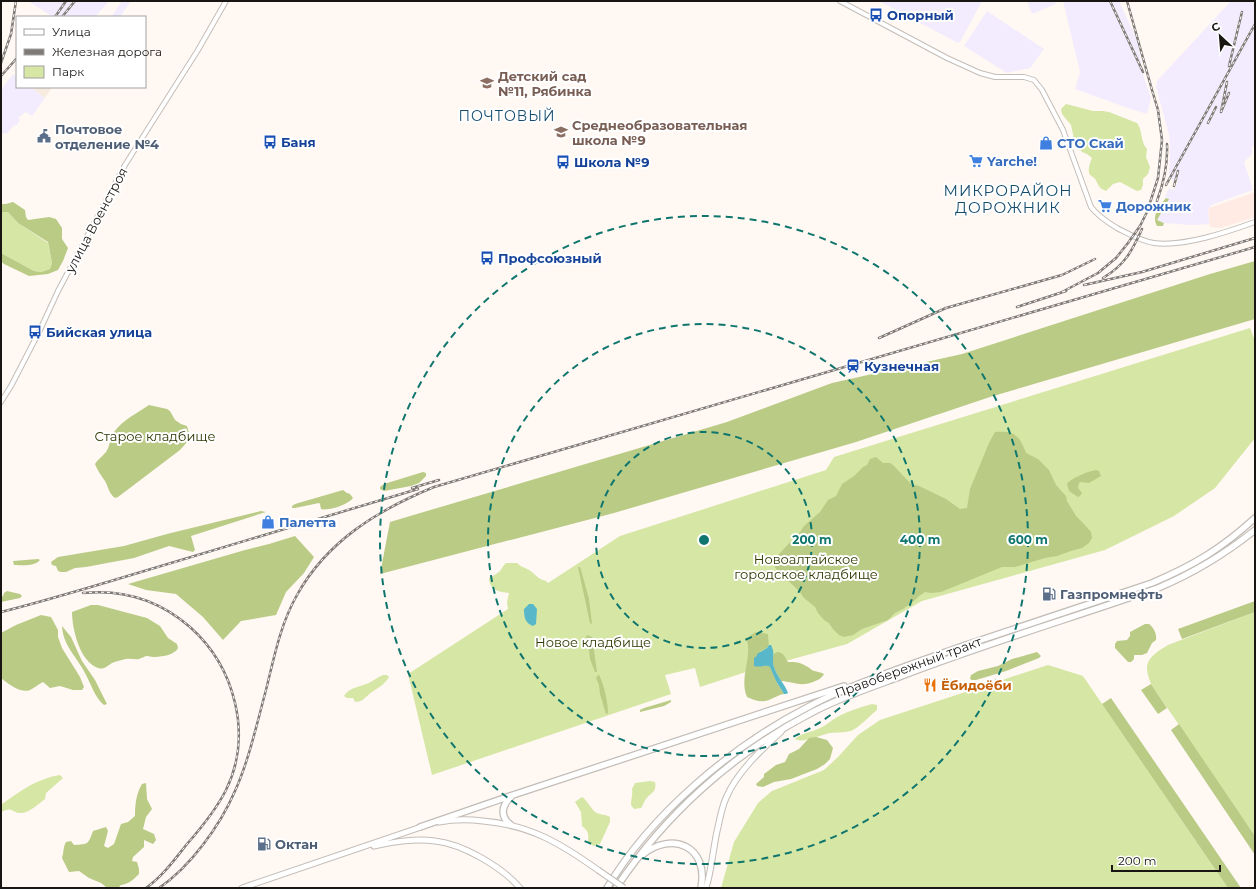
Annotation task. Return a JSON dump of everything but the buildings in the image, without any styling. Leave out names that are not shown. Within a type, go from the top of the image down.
[{"type":"highway","name":"Правобережный тракт","points":[[608,888],[628,857],[666,813],[702,778],[752,740],[807,707],[834,694],[905,666],[1174,574],[1215,551],[1255,518]]},
{"type":"highway","name":"Правобережный тракт","points":[[616,888],[634,862],[671,818],[707,783],[751,750],[810,713],[837,700],[908,673],[1158,588],[1184,577],[1208,564],[1255,530]]},
{"type":"highway","points":[[420,827],[905,666]]},
{"type":"highway","points":[[511,825],[507,822],[503,812],[507,801],[516,794]]},
{"type":"highway","points":[[634,862],[645,852],[661,845],[670,843],[682,845],[693,851],[701,864],[703,871],[701,888]]},
{"type":"main road","points":[[706,888],[717,828],[726,797],[737,778],[785,728]]},
{"type":"main road","points":[[242,888],[420,827],[442,822],[461,820],[511,825],[532,831],[564,846],[624,888]]},
{"type":"main road","points":[[357,849],[404,841],[435,841],[447,843],[493,864],[512,879],[520,888]]},
{"type":"street","name":"улица Военстроя","points":[[1,402],[125,165],[198,50],[226,1]]},
{"type":"street","points":[[840,1],[947,58],[980,73],[995,77],[1024,77],[1034,80],[1042,90],[1063,130],[1091,207],[1099,216],[1128,234],[1154,243],[1186,241],[1226,232],[1255,222]]},
{"type":"shaded area","points":[[28,1],[109,1],[96,16],[51,16]]},
{"type":"shaded area","points":[[122,1],[131,1],[121,16],[112,16]]},
{"type":"shaded area","points":[[879,1],[982,1],[960,42],[958,43]]},
{"type":"shaded area","points":[[1027,1],[1055,1],[1056,4],[1032,14]]},
{"type":"shaded area","points":[[1063,1],[1119,1],[1137,40],[1144,78],[1151,98],[1147,114],[1075,89],[1080,72]]},
{"type":"shaded area","points":[[1231,1],[1255,1],[1255,145],[1252,146],[1252,154],[1244,162],[1253,190],[1211,205],[1208,210],[1209,224],[1192,225],[1164,223],[1157,220],[1168,199],[1165,197],[1169,188],[1174,190],[1178,182],[1169,178],[1169,135],[1156,87],[1157,81]]},
{"type":"shaded area","points":[[987,11],[1044,49],[1030,68],[1007,73],[964,46]]},
{"type":"shaded area","points":[[13,74],[16,76],[16,88],[32,88],[45,98],[32,116],[26,112],[18,118],[20,120],[16,126],[14,125],[8,133],[3,133],[1,136],[1,95],[3,92],[1,90]]},
{"type":"shaded area","points":[[32,88],[51,88],[45,98]]},
{"type":"shaded area","points":[[1255,192],[1255,217],[1221,228],[1210,227],[1209,208]]},
{"type":"green space","points":[[1066,104],[1093,111],[1109,112],[1137,123],[1143,143],[1147,149],[1146,157],[1150,167],[1148,174],[1143,179],[1141,190],[1137,191],[1120,182],[1113,184],[1106,191],[1100,187],[1095,178],[1089,173],[1089,166],[1092,158],[1082,152],[1078,147],[1074,139],[1071,125],[1062,114],[1061,109]]},
{"type":"green space","points":[[1166,198],[1169,199],[1157,220],[1164,223],[1163,226],[1157,226],[1155,218],[1159,207]]},
{"type":"green space","points":[[13,202],[25,210],[28,220],[49,217],[56,219],[62,228],[62,239],[68,248],[58,270],[48,274],[29,276],[4,264],[1,261],[1,253],[34,271],[41,272],[50,269],[52,263],[48,242],[18,223],[8,212],[1,212],[1,204]]},
{"type":"green space","points":[[1,212],[8,212],[18,223],[48,243],[52,263],[50,269],[41,272],[34,271],[1,253]]},
{"type":"green space","points":[[1255,261],[1255,319],[990,397],[856,442],[614,513],[380,574],[390,522],[727,422],[832,383],[962,354],[1210,274]]},
{"type":"green space","name":"Новоалтайское городское кладбище","points":[[1250,328],[1255,341],[1255,438],[1215,488],[1174,516],[1105,550],[922,601],[847,644],[746,672],[700,687],[695,668],[665,675],[671,694],[432,775],[408,674],[508,609],[507,602],[509,593],[495,590],[489,582],[489,578],[499,572],[506,563],[517,563],[548,583],[620,536],[826,470],[834,457]]},
{"type":"green space","name":"Старое кладбище","points":[[149,405],[170,411],[175,420],[187,426],[190,436],[189,440],[180,450],[115,498],[110,492],[95,464],[106,452],[114,432],[130,417]]},
{"type":"green space","points":[[995,432],[1007,432],[1015,435],[1021,442],[1026,453],[1038,459],[1049,470],[1056,485],[1066,496],[1067,501],[1076,516],[1091,532],[1092,538],[1089,543],[1082,548],[1057,556],[1015,567],[1002,567],[941,592],[925,592],[903,609],[895,613],[888,620],[862,629],[853,635],[844,637],[839,635],[829,623],[824,620],[815,607],[804,598],[772,563],[804,526],[820,512],[828,500],[836,496],[842,484],[867,465],[870,459],[876,457],[883,463],[890,463],[893,465],[911,484],[919,486],[946,499],[960,509],[967,508],[970,489]]},
{"type":"green space","points":[[1096,470],[1099,471],[1101,476],[1089,483],[1079,483],[1078,488],[1082,493],[1080,496],[1078,497],[1069,491],[1067,484],[1072,479]]},
{"type":"green space","points":[[423,472],[426,473],[426,476],[419,483],[384,491],[380,489],[380,487],[384,484]]},
{"type":"green space","points":[[343,490],[350,494],[353,498],[347,503],[338,507],[321,509],[319,503],[292,508],[295,504]]},
{"type":"green space","points":[[261,511],[266,512],[191,536],[195,550],[193,552],[169,546],[134,558],[75,568],[66,572],[58,571],[56,566],[52,565],[51,562],[58,557],[124,546]]},
{"type":"green space","points":[[295,536],[314,557],[304,573],[286,592],[276,615],[241,621],[223,640],[203,617],[176,594],[146,590],[128,584],[269,544]]},
{"type":"green space","points":[[40,560],[35,564],[28,565],[14,565],[13,561]]},
{"type":"green space","points":[[578,567],[580,567],[589,599],[592,624],[590,623]]},
{"type":"green space","points":[[7,591],[20,594],[22,596],[20,598],[1,602],[1,597]]},
{"type":"green space","points":[[1255,601],[1255,612],[1182,639],[1178,629]]},
{"type":"green space","points":[[91,605],[98,605],[147,618],[160,626],[168,638],[177,644],[178,648],[174,652],[167,655],[126,659],[114,662],[104,668],[98,668],[86,659],[82,652],[75,636],[72,619],[72,612]]},
{"type":"green space","points":[[1255,612],[1255,836],[1151,684],[1147,668],[1149,660],[1168,645]]},
{"type":"green space","points":[[41,615],[51,617],[58,630],[58,637],[62,648],[80,677],[84,687],[82,690],[73,690],[60,686],[50,688],[43,682],[30,690],[23,691],[7,683],[1,678],[1,633]]},
{"type":"green space","points":[[1145,624],[1149,624],[1154,629],[1156,633],[1156,640],[1152,643],[1147,653],[1142,655],[1134,655],[1134,659],[1131,662],[1128,662],[1115,648],[1115,644],[1117,641],[1127,640],[1130,636],[1130,632]]},
{"type":"green space","points":[[62,626],[71,637],[82,661],[95,680],[107,704],[104,705],[96,695],[82,667],[65,640]]},
{"type":"green space","points":[[756,632],[768,634],[768,647],[760,651],[767,665],[771,667],[776,681],[784,694],[763,701],[747,697],[744,683],[748,654],[747,640]]},
{"type":"green space","points":[[587,635],[592,637],[597,672],[595,672],[590,659],[586,637]]},
{"type":"green space","points":[[777,652],[783,654],[788,662],[800,663],[813,671],[824,674],[819,679],[808,683],[801,684],[781,681],[773,665],[774,654]]},
{"type":"green space","points":[[1037,652],[1041,656],[1039,658],[1006,671],[976,680],[970,679],[971,675],[978,671],[998,666],[1012,659]]},
{"type":"green space","points":[[1048,665],[1083,676],[1228,888],[721,888],[734,842],[758,803],[772,791],[824,770],[858,735],[880,720]]},
{"type":"green space","points":[[383,675],[387,675],[389,677],[383,684],[362,700],[355,702],[353,698],[347,698],[344,696],[352,689],[369,683]]},
{"type":"green space","points":[[598,675],[603,683],[608,713],[606,714],[596,678]]},
{"type":"green space","points":[[1151,684],[1167,708],[1158,714],[1141,690]]},
{"type":"green space","points":[[1111,698],[1241,888],[1228,888],[1102,704]]},
{"type":"green space","points":[[671,700],[671,702],[664,706],[640,712],[640,710],[644,708]]},
{"type":"green space","points":[[872,704],[877,705],[877,710],[851,731],[827,734],[803,740],[795,739],[801,735],[817,730],[843,714]]},
{"type":"green space","points":[[1179,724],[1255,836],[1255,855],[1171,730]]},
{"type":"green space","points":[[816,737],[827,740],[833,748],[830,759],[825,764],[817,769],[791,779],[774,782],[763,787],[757,786],[756,784],[764,777],[764,774],[776,765],[785,762],[789,754],[799,749],[809,738]]},
{"type":"green space","points":[[60,775],[63,778],[46,793],[45,799],[33,808],[23,813],[9,810],[1,812],[1,805],[22,790],[43,779]]},
{"type":"green space","points":[[650,781],[655,782],[654,790],[645,800],[641,808],[634,809],[631,803],[632,789],[635,783]]},
{"type":"green space","points":[[146,783],[147,799],[152,809],[146,817],[143,829],[154,834],[156,840],[153,844],[144,840],[144,847],[133,857],[132,861],[137,862],[139,874],[131,881],[121,885],[118,888],[109,888],[79,871],[69,872],[62,858],[66,842],[71,841],[74,845],[85,844],[90,839],[93,831],[106,827],[108,831],[104,846],[108,848],[114,844],[121,824],[128,822],[135,816],[138,792],[142,784]]},
{"type":"green space","points":[[582,797],[596,812],[610,817],[610,822],[600,844],[593,846],[588,841],[588,832],[582,826],[581,812],[575,802]]},
{"type":"water","points":[[529,604],[533,604],[537,609],[536,624],[533,626],[530,625],[524,615],[524,609]]},
{"type":"water","points":[[769,645],[771,645],[773,652],[774,667],[787,690],[788,693],[786,694],[784,694],[776,681],[770,667],[754,666],[754,658]]},
{"type":"railway","points":[[1,63],[11,34],[16,1]]},
{"type":"railway","points":[[56,16],[66,1]]},
{"type":"railway","points":[[63,16],[75,1]]},
{"type":"railway","points":[[1110,1],[1143,72]]},
{"type":"railway","points":[[1062,292],[1098,273],[1116,258],[1140,226],[1147,212],[1158,178],[1162,140],[1158,110],[1127,1]]},
{"type":"railway","points":[[1229,66],[1242,12]]},
{"type":"railway","points":[[1166,185],[1255,24]]},
{"type":"railway","points":[[1,76],[16,59]]},
{"type":"railway","points":[[1227,82],[1221,112],[1229,93]]},
{"type":"railway","points":[[1208,123],[1216,107]]},
{"type":"railway","points":[[1157,201],[1165,173],[1167,144]]},
{"type":"railway","points":[[1174,186],[1178,171]]},
{"type":"railway","points":[[1103,278],[1117,268],[1127,257],[1142,229]]},
{"type":"railway","points":[[1084,285],[1142,272],[1255,238]]},
{"type":"railway","points":[[159,888],[182,869],[193,857],[213,832],[229,804],[240,779],[252,741],[282,630],[297,595],[309,576],[323,559],[339,543],[374,517],[393,506],[434,487],[1255,247]]},
{"type":"railway","points":[[879,338],[946,308],[1062,275],[1095,259]]},
{"type":"railway","points":[[1017,307],[1066,291]]},
{"type":"railway","points":[[412,488],[439,480]]},
{"type":"railway","points":[[1,612],[418,489]]},
{"type":"railway","points":[[83,593],[112,593],[140,598],[153,603],[178,618],[190,627],[206,643],[228,682],[235,703],[238,725],[238,747],[234,769],[226,790],[213,811],[173,862],[152,884],[146,888]]},
{"type":"place","name":"Опорный","points":[[876,15]]},
{"type":"place","name":"Детский сад №11, Рябинка","points":[[487,83]]},
{"type":"place","name":"Среднеобразовательная школа №9","points":[[561,132]]},
{"type":"place","name":"Почтовое отделение №4","points":[[44,136]]},
{"type":"place","name":"Баня","points":[[270,142]]},
{"type":"place","name":"СТО Скай","points":[[1046,143]]},
{"type":"place","name":"Yarche!","points":[[976,161]]},
{"type":"place","name":"Школа №9","points":[[563,162]]},
{"type":"place","name":"Дорожник","points":[[1105,206]]},
{"type":"place","name":"Профсоюзный","points":[[487,258]]},
{"type":"place","name":"Бийская улица","points":[[35,332]]},
{"type":"place","name":"Кузнечная","points":[[853,366]]},
{"type":"place","name":"Палетта","points":[[268,522]]},
{"type":"place","name":"Газпромнефть","points":[[1049,594]]},
{"type":"place","name":"Ёбидоёби","points":[[930,685]]},
{"type":"place","name":"Октан","points":[[264,844]]},
{"type":"district","name":"ПОЧТОВЫЙ","points":[[507,116]]},
{"type":"district","name":"МИКРОРАЙОН ДОРОЖНИК","points":[[1008,198]]},
{"type":"park label","name":"Новое кладбище","points":[[593,642]]}]
